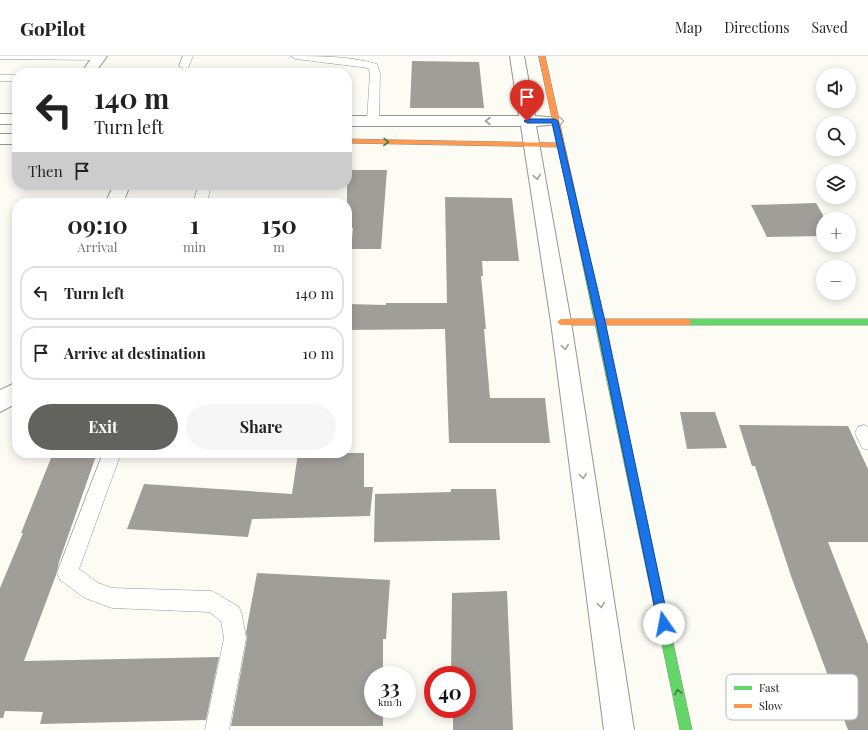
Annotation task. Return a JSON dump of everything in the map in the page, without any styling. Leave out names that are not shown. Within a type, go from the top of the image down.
[{"type":"street","points":[[92,68],[100,56]]},
{"type":"street","points":[[517,56],[561,322],[619,730]]},
{"type":"street","points":[[542,56],[560,145],[600,321],[686,730]]},
{"type":"street","points":[[0,119],[12,119]]},
{"type":"street","points":[[352,121],[555,121]]},
{"type":"street","points":[[0,138],[12,139]]},
{"type":"street","points":[[352,141],[560,145]]},
{"type":"street","points":[[561,322],[868,322]]},
{"type":"street","points":[[0,402],[12,394]]},
{"type":"lane","points":[[0,56],[100,56]]},
{"type":"lane","points":[[184,66],[188,56]]},
{"type":"lane","points":[[296,56],[317,57],[362,63],[373,66],[375,73],[373,121]]},
{"type":"lane","points":[[0,78],[12,78]]},
{"type":"lane","points":[[110,458],[67,573],[92,591],[112,598],[212,602],[231,615],[235,638],[217,730]]},
{"type":"building","points":[[412,61],[479,62],[484,108],[410,108]]},
{"type":"building","points":[[352,170],[387,170],[381,249],[352,249],[352,198],[347,198],[347,190],[352,190]]},
{"type":"building","points":[[445,197],[512,198],[519,261],[482,261],[483,276],[481,276],[486,329],[484,329],[490,398],[545,398],[550,443],[449,443],[445,329],[352,330],[352,304],[386,305],[386,303],[447,303]]},
{"type":"building","points":[[816,203],[821,212],[816,212],[816,236],[767,237],[751,205]]},
{"type":"building","points":[[680,412],[715,412],[727,448],[687,449]]},
{"type":"building","points":[[739,425],[848,426],[868,469],[868,542],[828,542],[868,644],[868,730],[848,730],[844,720],[858,720],[858,674],[827,674],[791,576],[755,466],[752,466]]},
{"type":"building","points":[[352,453],[364,453],[364,487],[373,487],[370,516],[252,519],[248,537],[127,529],[144,484],[292,494],[297,458],[352,458]]},
{"type":"building","points":[[51,458],[95,458],[59,562],[56,575],[24,661],[219,657],[206,720],[40,724],[43,712],[5,711],[3,718],[0,718],[0,588],[23,533],[21,533]]},
{"type":"building","points":[[451,489],[496,489],[500,540],[374,542],[375,494],[451,492]]},
{"type":"building","points":[[257,573],[390,580],[386,639],[383,639],[383,666],[364,666],[364,718],[383,718],[383,726],[231,726],[247,638],[246,632]]},
{"type":"building","points":[[507,591],[513,730],[453,730],[453,718],[476,718],[476,666],[451,666],[452,593]]},
{"type":"traffic: fast","points":[[582,242],[686,730]]},
{"type":"traffic: fast","points":[[688,322],[868,322]]},
{"type":"traffic: slow","points":[[542,56],[582,242]]},
{"type":"traffic: slow","points":[[352,141],[560,145]]},
{"type":"traffic: slow","points":[[561,322],[688,322]]},
{"type":"route","points":[[527,121],[555,121],[600,321],[664,624]]}]
